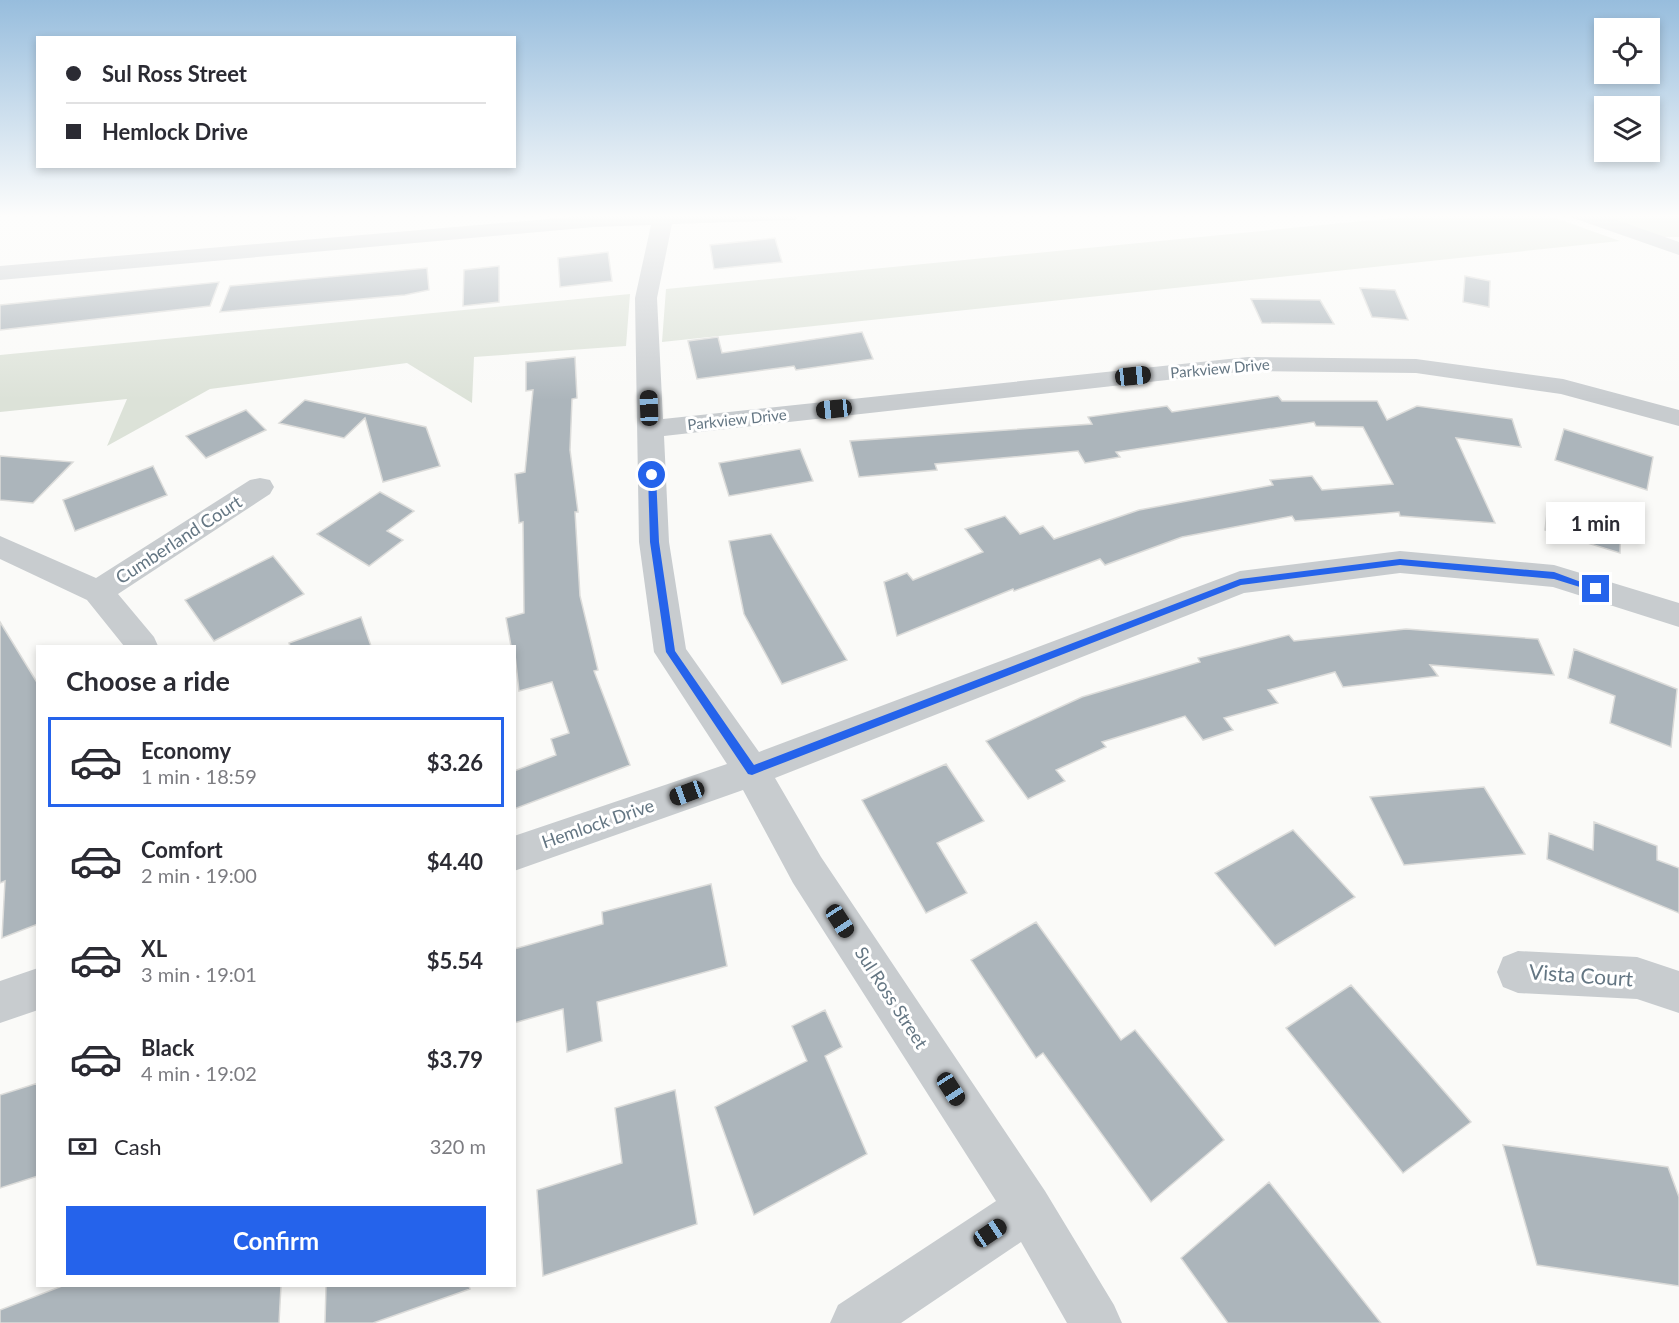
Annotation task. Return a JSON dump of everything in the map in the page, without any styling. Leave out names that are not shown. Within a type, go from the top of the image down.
[{"type":"street","name":"Sul Ross Street","points":[[651,276],[646,298],[654,542],[670,652],[752,771],[807,870],[1028,1208],[1096,1323]]},
{"type":"street","name":"Parkview Drive","points":[[650,429],[1248,364],[1416,366],[1563,387],[1679,418]]},
{"type":"street","name":"Cumberland Court","points":[[98,592],[260,487]]},
{"type":"street","points":[[0,546],[98,592],[141,645]]},
{"type":"street","name":"Hemlock Drive","points":[[516,853],[752,771],[1240,582],[1400,562],[1554,576],[1679,615]]},
{"type":"street","name":"Vista Court","points":[[1518,972],[1637,978],[1679,992]]},
{"type":"street","points":[[0,1002],[36,990]]},
{"type":"street","points":[[856,1323],[1028,1208]]},
{"type":"shaded area","points":[[802,276],[1290,276],[662,342],[666,289]]},
{"type":"shaded area","points":[[630,294],[626,346],[474,357],[472,403],[407,363],[210,389],[107,446],[127,399],[0,412],[0,355]]},
{"type":"building","points":[[342,276],[428,276],[429,290],[405,295],[220,312],[230,286]]},
{"type":"building","points":[[464,276],[499,276],[499,302],[463,306]]},
{"type":"building","points":[[559,276],[611,276],[612,281],[560,287]]},
{"type":"building","points":[[1465,276],[1490,281],[1489,307],[1463,302]]},
{"type":"building","points":[[219,282],[210,306],[0,330],[0,305]]},
{"type":"building","points":[[1360,288],[1395,290],[1408,320],[1372,317]]},
{"type":"building","points":[[1251,299],[1320,300],[1334,324],[1262,323]]},
{"type":"building","points":[[862,332],[873,359],[796,370],[794,366],[697,379],[688,341],[718,337],[722,353]]},
{"type":"building","points":[[575,357],[577,398],[572,399],[570,450],[578,512],[575,512],[580,596],[598,670],[594,671],[630,765],[516,808],[516,770],[556,755],[551,739],[569,733],[552,682],[519,691],[516,645],[511,645],[506,618],[524,613],[523,522],[519,523],[515,474],[525,472],[533,390],[526,391],[526,362]]},
{"type":"building","points":[[1278,396],[1282,401],[1377,401],[1387,420],[1417,406],[1512,419],[1521,447],[1456,438],[1495,523],[1400,516],[1399,512],[1295,521],[1292,516],[1182,537],[1105,565],[1100,559],[1014,591],[1013,589],[897,636],[884,582],[907,573],[913,580],[983,552],[965,529],[1005,516],[1020,534],[1043,526],[1054,539],[1139,510],[1273,485],[1270,480],[1312,476],[1322,490],[1393,484],[1363,427],[1316,426],[1314,422],[1116,452],[1120,457],[1085,463],[1078,451],[935,464],[937,470],[859,477],[850,441],[1092,424],[1088,417],[1167,406],[1172,412]]},
{"type":"building","points":[[305,400],[426,427],[440,466],[383,482],[365,418],[344,438],[279,423]]},
{"type":"building","points":[[246,410],[266,430],[206,458],[186,436]]},
{"type":"building","points":[[1564,429],[1653,457],[1647,490],[1555,460]]},
{"type":"building","points":[[800,449],[813,481],[729,496],[719,463]]},
{"type":"building","points":[[0,456],[73,462],[33,503],[0,500]]},
{"type":"building","points":[[153,466],[167,495],[75,531],[63,500]]},
{"type":"building","points":[[380,492],[414,511],[387,531],[403,540],[369,566],[317,534]]},
{"type":"building","points":[[1548,504],[1621,525],[1620,553],[1545,530]]},
{"type":"building","points":[[771,534],[847,660],[782,684],[744,614],[729,541]]},
{"type":"building","points":[[273,556],[304,594],[214,641],[185,600]]},
{"type":"building","points":[[361,617],[371,645],[290,645],[289,643]]},
{"type":"building","points":[[0,622],[36,681],[36,925],[2,938],[5,881],[0,883]]},
{"type":"building","points":[[1406,629],[1538,639],[1554,675],[1430,665],[1438,676],[1343,687],[1335,672],[1268,690],[1278,703],[1224,718],[1233,730],[1203,740],[1185,716],[1102,742],[1106,747],[1056,770],[1065,781],[1028,799],[986,741],[1082,697],[1200,662],[1198,658],[1289,635],[1294,641]]},
{"type":"building","points":[[1574,649],[1677,689],[1671,747],[1610,723],[1615,696],[1568,678]]},
{"type":"building","points":[[946,764],[984,821],[937,843],[967,893],[926,913],[862,800]]},
{"type":"building","points":[[1484,787],[1525,854],[1404,865],[1370,797]]},
{"type":"building","points":[[1594,822],[1657,846],[1657,860],[1679,868],[1679,913],[1547,859],[1549,833],[1593,850]]},
{"type":"building","points":[[1293,830],[1355,897],[1275,946],[1215,873]]},
{"type":"building","points":[[711,884],[727,966],[597,1002],[602,1041],[567,1052],[563,1009],[516,1022],[516,948],[603,924],[602,912]]},
{"type":"building","points":[[1036,922],[1121,1040],[1135,1030],[1224,1140],[1151,1202],[1043,1053],[1036,1058],[971,960]]},
{"type":"building","points":[[1351,985],[1471,1122],[1403,1173],[1286,1028]]},
{"type":"building","points":[[825,1010],[842,1047],[825,1056],[867,1154],[754,1215],[715,1107],[807,1061],[792,1026]]},
{"type":"building","points":[[36,1084],[36,1177],[0,1188],[0,1095]]},
{"type":"building","points":[[675,1090],[697,1224],[543,1276],[537,1190],[622,1163],[615,1108]]},
{"type":"building","points":[[1503,1145],[1668,1167],[1679,1197],[1679,1286],[1537,1265]]},
{"type":"building","points":[[1269,1182],[1381,1323],[1228,1323],[1181,1258]]},
{"type":"building","points":[[59,1287],[281,1287],[279,1323],[0,1323],[0,1310]]},
{"type":"building","points":[[326,1287],[469,1287],[470,1289],[373,1323],[325,1323]]},
{"type":"route","points":[[652,475],[654,542],[670,652],[752,771],[1051,653],[1240,582],[1400,562],[1554,576],[1596,589]]}]
